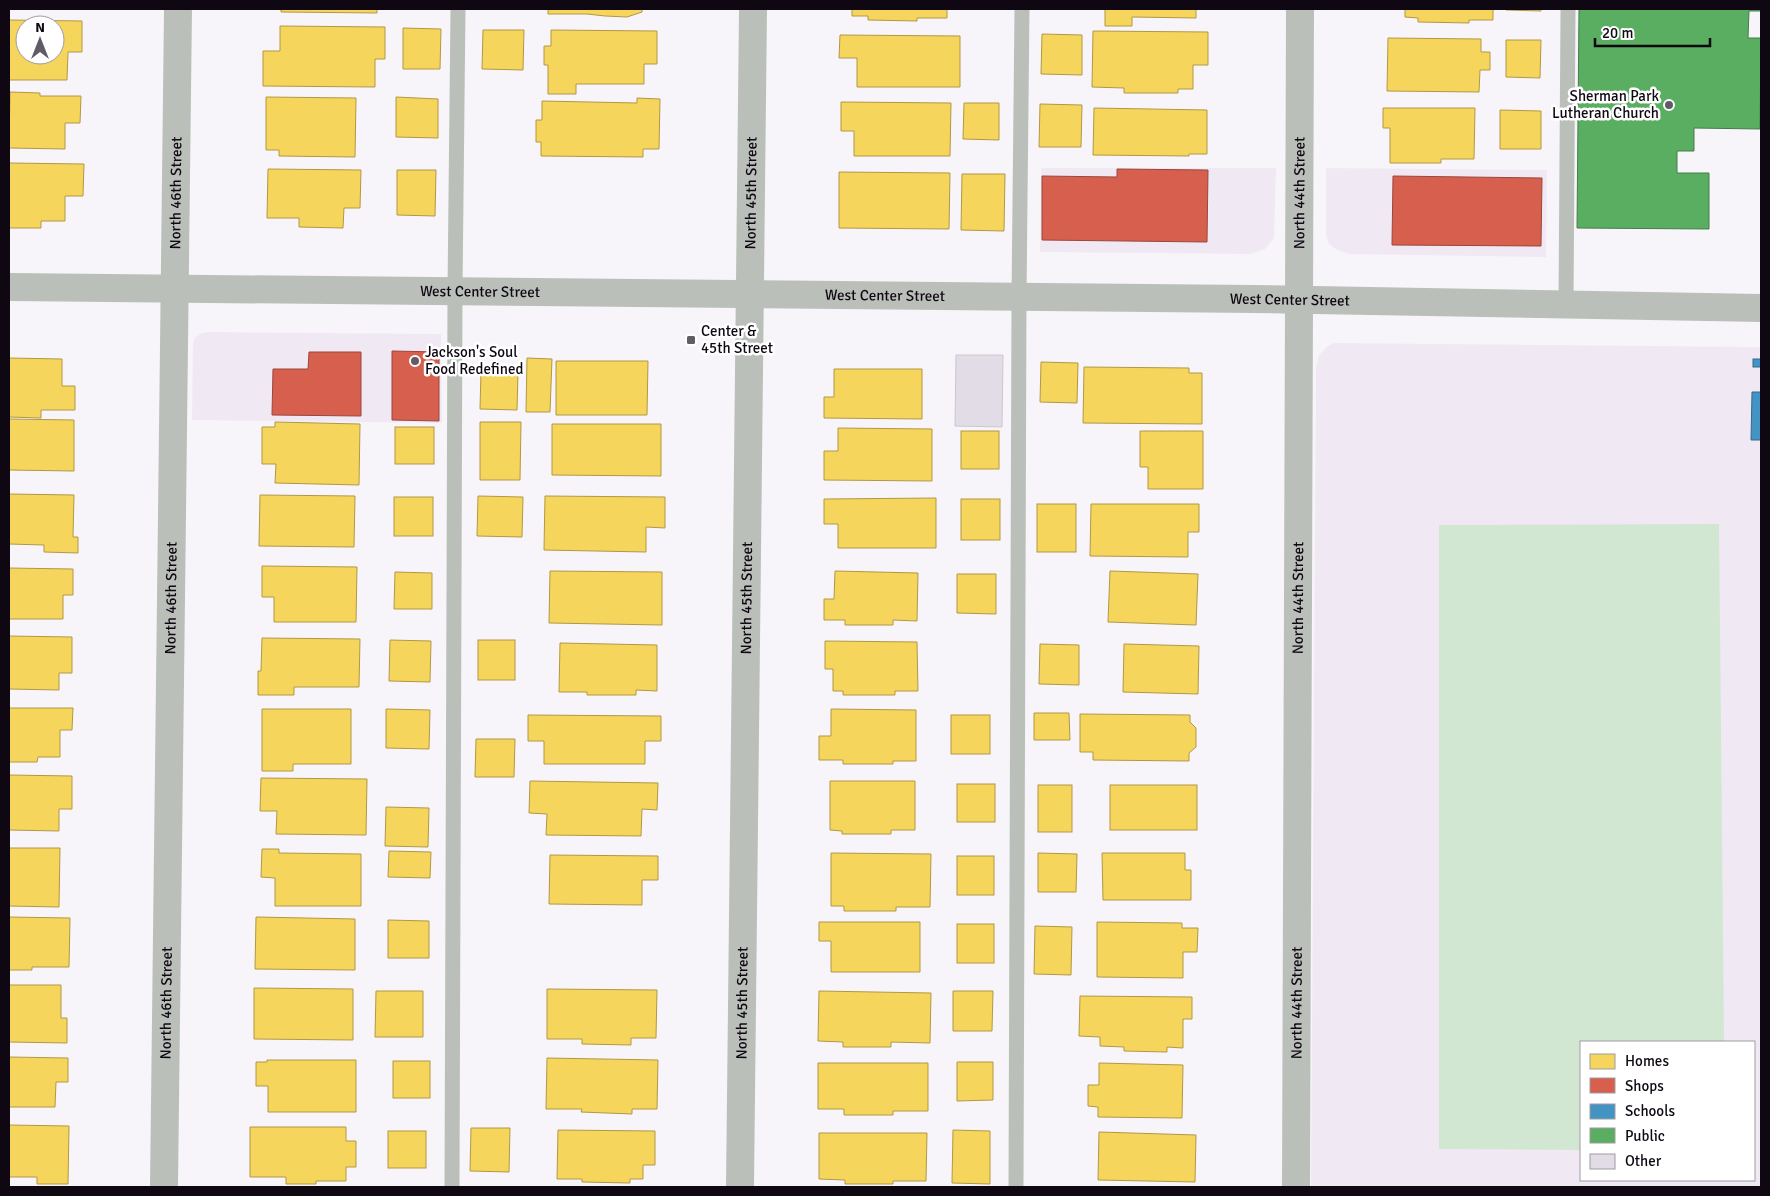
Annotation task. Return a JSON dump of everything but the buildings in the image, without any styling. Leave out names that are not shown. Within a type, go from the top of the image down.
[{"type":"street","name":"North 46th Street","points":[[164,1187],[178,9]]},
{"type":"street","name":"North 45th Street","points":[[740,1187],[753,9]]},
{"type":"street","name":"North 44th Street","points":[[1296,1187],[1300,9]]},
{"type":"street","name":"West Center Street","points":[[9,287],[1298,300],[1761,308]]},
{"type":"lane","points":[[452,1187],[455,291],[458,9]]},
{"type":"lane","points":[[1016,1187],[1019,297],[1022,9]]},
{"type":"lane","points":[[1566,304],[1568,9]]},
{"type":"shaded area","points":[[1041,168],[1276,168],[1274,238],[1265,249],[1251,254],[1040,252]]},
{"type":"shaded area","points":[[1326,168],[1547,170],[1546,257],[1349,254],[1337,250],[1329,244],[1326,235]]},
{"type":"shaded area","points":[[207,332],[441,334],[442,423],[192,420],[193,343],[200,334]]},
{"type":"shaded area","points":[[1334,343],[1761,347],[1761,1187],[1311,1187],[1316,367],[1319,355]]},
{"type":"green space","points":[[1719,524],[1724,1041],[1580,1041],[1580,1150],[1439,1149],[1439,525]]},
{"type":"place","name":"Sherman Park Lutheran Church","points":[[1669,105]]},
{"type":"place","name":"Center & 45th Street","points":[[691,340]]},
{"type":"place","name":"Jackson's Soul Food Redefined","points":[[415,361]]}]
